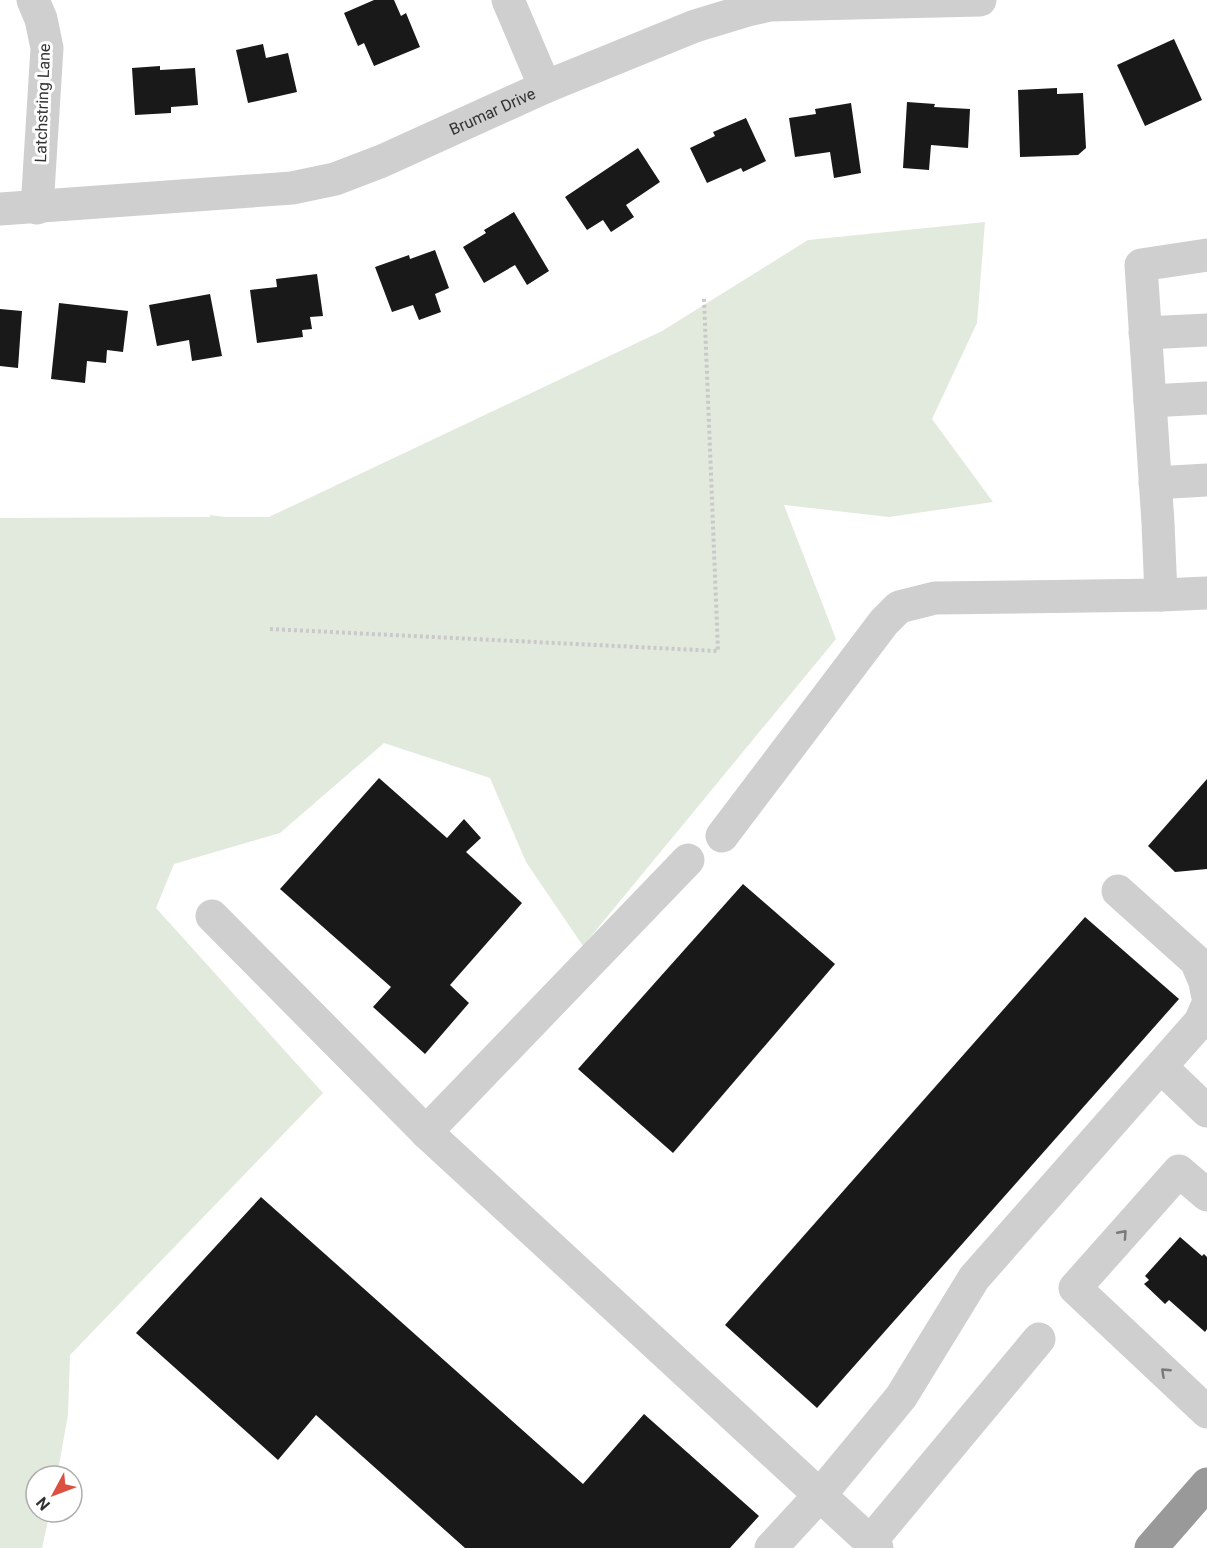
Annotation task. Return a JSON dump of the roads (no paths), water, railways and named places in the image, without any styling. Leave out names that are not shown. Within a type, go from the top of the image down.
[{"type":"highway","points":[[1151,1548],[1203,1496]]},
{"type":"street","name":"Latchstring Lane","points":[[33,0],[41,19],[47,48],[37,208]]},
{"type":"street","points":[[508,0],[546,87]]},
{"type":"street","name":"Brumar Drive","points":[[0,209],[292,188],[335,178],[382,161],[546,87],[695,26],[748,10],[770,5],[980,0]]},
{"type":"street","points":[[1161,595],[1141,265],[1207,255]]},
{"type":"street","points":[[1145,333],[1207,330]]},
{"type":"street","points":[[1150,401],[1207,398]]},
{"type":"street","points":[[1155,483],[1207,480]]},
{"type":"street","points":[[722,836],[898,606],[935,598],[1207,593]]},
{"type":"street","points":[[426,1132],[688,860]]},
{"type":"street","points":[[1118,891],[1196,961],[1207,993]]},
{"type":"street","points":[[212,916],[426,1132],[874,1545],[1039,1339]]},
{"type":"street","points":[[771,1548],[820,1495],[901,1397],[974,1278],[1200,1022],[1207,1006]]},
{"type":"street","points":[[1161,1067],[1207,1111]]},
{"type":"street","points":[[1207,1195],[1179,1171],[1075,1288],[1207,1412]]}]
